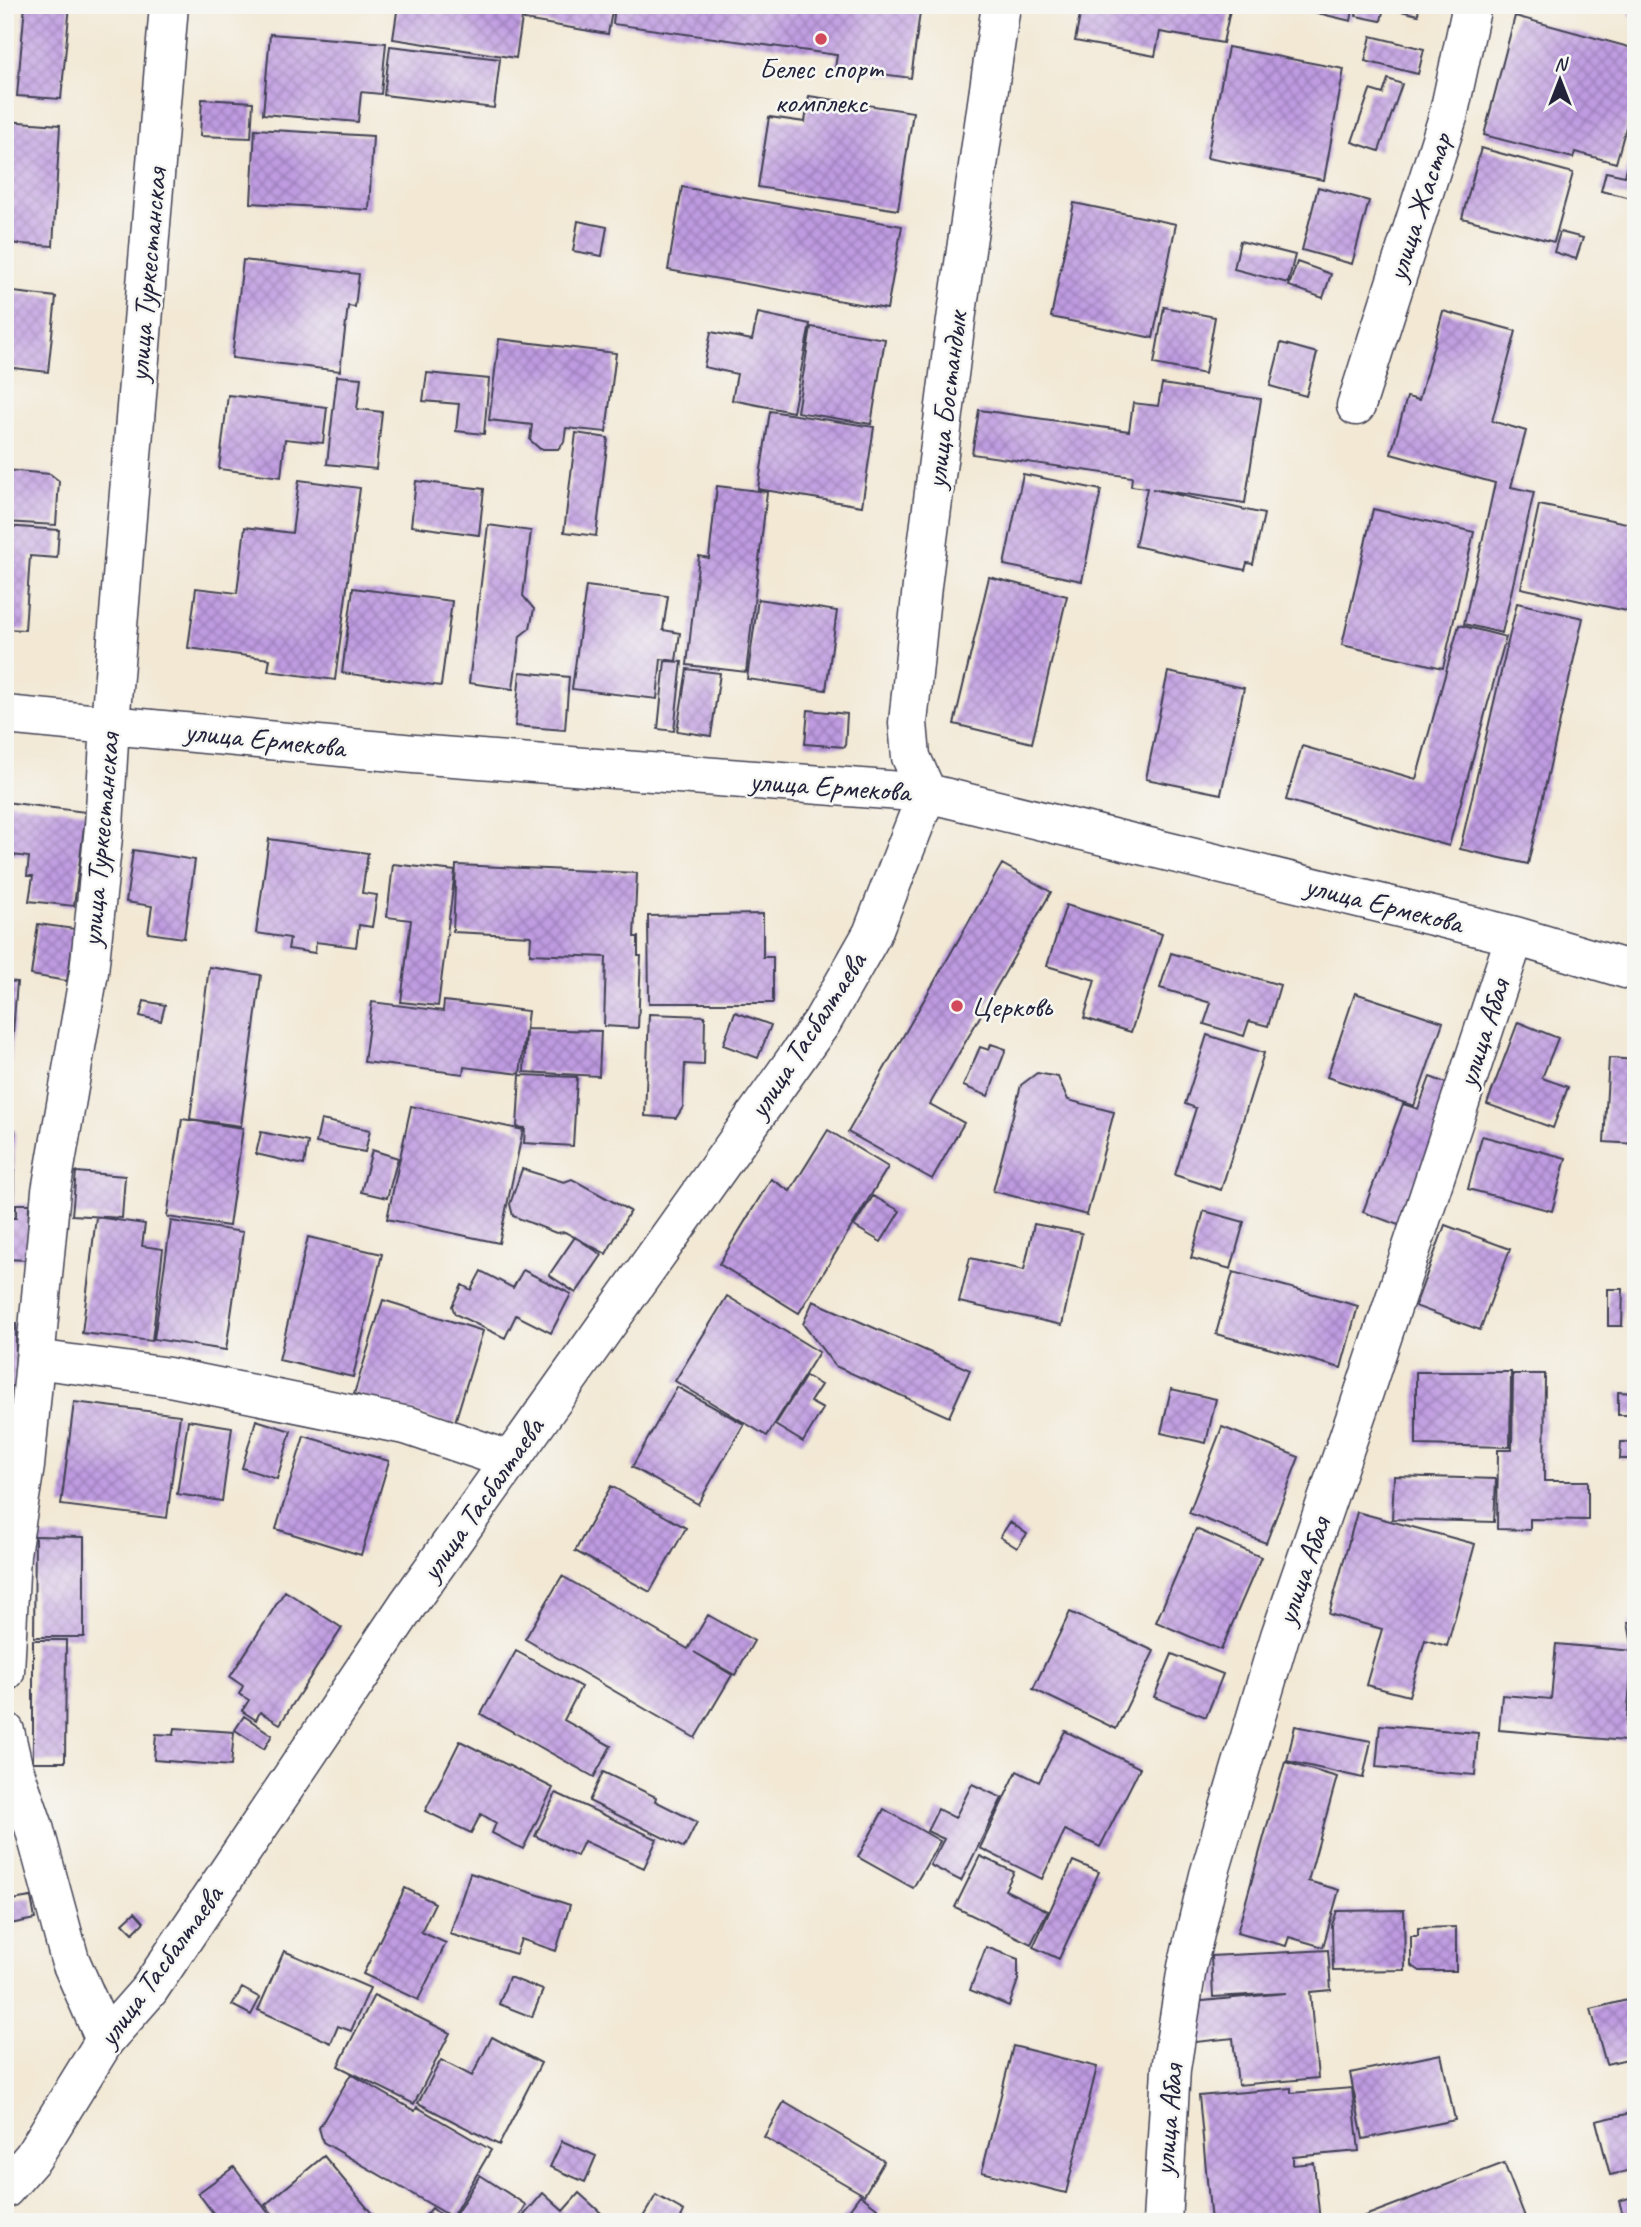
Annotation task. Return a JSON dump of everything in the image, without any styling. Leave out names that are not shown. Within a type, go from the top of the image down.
[{"type":"street","name":"улица Туркестанская","points":[[5,1672],[15,1464],[35,1359],[51,1191],[89,972],[104,828],[110,724],[169,5]]},
{"type":"street","name":"улица Бостандык","points":[[928,793],[911,757],[908,723],[922,586],[954,334],[1001,5]]},
{"type":"street","name":"улица Жастар","points":[[1356,406],[1448,117],[1472,5]]},
{"type":"street","name":"улица Ермекова","points":[[5,715],[414,754],[928,793],[1515,936],[1636,972]]},
{"type":"street","name":"улица Тасбалтаева","points":[[5,2189],[33,2157],[106,2040],[149,1990],[408,1604],[822,1022],[872,934],[928,793]]},
{"type":"street","name":"улица Абая","points":[[1161,2222],[1171,2069],[1188,1967],[1209,1875],[1280,1636],[1515,936]]},
{"type":"street","points":[[35,1359],[169,1377],[409,1426],[509,1460]]},
{"type":"street","points":[[5,1731],[12,1766],[34,1827],[70,1960],[106,2040]]},
{"type":"building","points":[[25,5],[70,5],[61,99],[17,96]]},
{"type":"building","points":[[398,5],[524,5],[516,58],[393,39]]},
{"type":"building","points":[[526,5],[613,5],[608,34],[524,20]]},
{"type":"building","name":"Белес спорт комплекс","points":[[615,5],[921,5],[911,78],[835,68],[837,55],[613,24]]},
{"type":"building","points":[[1082,5],[1203,5],[1230,10],[1223,43],[1160,32],[1155,56],[1075,41]]},
{"type":"building","points":[[1284,5],[1354,5],[1351,21]]},
{"type":"building","points":[[1358,5],[1419,5],[1418,15],[1384,7],[1381,21],[1356,16]]},
{"type":"building","points":[[1632,5],[1636,5],[1636,17],[1629,16]]},
{"type":"building","points":[[1515,16],[1636,49],[1636,91],[1616,163],[1575,152],[1573,158],[1484,135]]},
{"type":"building","points":[[270,34],[386,43],[381,94],[361,92],[358,122],[263,114]]},
{"type":"building","points":[[1371,36],[1424,49],[1418,74],[1365,61]]},
{"type":"building","points":[[390,46],[500,59],[494,108],[384,95]]},
{"type":"building","points":[[1228,47],[1344,69],[1324,180],[1207,158]]},
{"type":"building","points":[[1388,79],[1402,84],[1379,151],[1352,142],[1370,90],[1383,94]]},
{"type":"building","points":[[809,96],[913,112],[898,210],[758,187],[769,117],[805,122]]},
{"type":"building","points":[[202,99],[253,102],[251,138],[200,136]]},
{"type":"building","points":[[5,121],[60,125],[53,246],[5,243]]},
{"type":"building","points":[[255,129],[373,136],[369,210],[251,203]]},
{"type":"building","points":[[1481,148],[1573,173],[1554,242],[1462,218]]},
{"type":"building","points":[[1629,158],[1636,160],[1636,199],[1601,191],[1606,172],[1625,176]]},
{"type":"building","points":[[682,187],[902,226],[887,309],[668,270]]},
{"type":"building","points":[[1318,187],[1369,201],[1352,264],[1302,250]]},
{"type":"building","points":[[1074,203],[1176,224],[1153,338],[1051,317]]},
{"type":"building","points":[[578,221],[607,227],[602,256],[573,251]]},
{"type":"building","points":[[1560,232],[1583,238],[1576,259],[1554,252]]},
{"type":"building","points":[[1240,241],[1295,255],[1288,283],[1234,269]]},
{"type":"building","points":[[243,260],[359,274],[355,307],[348,306],[340,371],[232,358]]},
{"type":"building","points":[[1297,262],[1331,274],[1323,298],[1289,286]]},
{"type":"building","points":[[5,291],[56,297],[48,372],[5,367]]},
{"type":"building","points":[[1164,307],[1215,317],[1205,374],[1154,364]]},
{"type":"building","points":[[1443,311],[1516,331],[1492,421],[1526,431],[1511,487],[1534,492],[1502,633],[1464,624],[1495,483],[1391,454],[1407,397],[1419,400]]},
{"type":"building","points":[[758,313],[810,324],[793,412],[732,400],[737,374],[704,367],[711,332],[752,340]]},
{"type":"building","points":[[811,327],[885,339],[871,424],[797,412]]},
{"type":"building","points":[[499,339],[616,353],[606,432],[566,428],[564,442],[558,449],[540,449],[530,440],[532,425],[489,420]]},
{"type":"building","points":[[1281,343],[1317,353],[1306,396],[1270,386]]},
{"type":"building","points":[[427,373],[489,379],[484,434],[456,431],[459,404],[423,401]]},
{"type":"building","points":[[337,376],[361,378],[357,409],[382,412],[376,469],[327,464]]},
{"type":"building","points":[[1162,384],[1261,399],[1245,503],[1152,489],[1264,514],[1253,564],[1247,563],[1245,570],[1135,546],[1147,488],[1131,486],[1132,477],[972,454],[979,410],[1129,431],[1133,403],[1158,406]]},
{"type":"building","points":[[228,395],[327,407],[323,443],[285,439],[281,477],[219,469]]},
{"type":"building","points":[[770,411],[874,427],[862,506],[758,489]]},
{"type":"building","points":[[576,433],[608,438],[596,536],[564,532]]},
{"type":"building","points":[[5,470],[50,474],[59,481],[56,525],[5,522]]},
{"type":"building","points":[[1023,474],[1101,490],[1082,581],[1004,565]]},
{"type":"building","points":[[299,480],[360,488],[335,680],[268,671],[270,659],[188,648],[196,588],[237,593],[245,527],[292,533]]},
{"type":"building","points":[[416,481],[484,489],[479,535],[411,526]]},
{"type":"building","points":[[717,486],[767,492],[746,672],[687,665],[699,556],[709,558]]},
{"type":"building","points":[[1539,505],[1636,525],[1636,613],[1521,588]]},
{"type":"building","points":[[1373,509],[1474,532],[1443,668],[1342,645]]},
{"type":"building","points":[[488,525],[531,531],[523,596],[534,609],[530,628],[520,636],[513,689],[469,683]]},
{"type":"building","points":[[5,526],[59,530],[57,558],[30,556],[25,630],[5,629]]},
{"type":"building","points":[[989,577],[1067,596],[1032,743],[954,724]]},
{"type":"building","points":[[586,586],[668,596],[663,630],[680,633],[676,661],[661,659],[657,699],[572,689]]},
{"type":"building","points":[[353,588],[452,601],[441,686],[342,673]]},
{"type":"building","points":[[758,599],[837,611],[826,690],[747,679]]},
{"type":"building","points":[[1517,603],[1583,618],[1528,864],[1460,849]]},
{"type":"building","points":[[1459,625],[1506,637],[1449,846],[1286,800],[1302,746],[1416,779]]},
{"type":"building","points":[[665,661],[682,662],[674,731],[658,729]]},
{"type":"building","points":[[687,669],[720,673],[711,736],[677,731]]},
{"type":"building","points":[[520,672],[569,677],[565,730],[515,726]]},
{"type":"building","points":[[1168,672],[1244,688],[1221,794],[1146,779]]},
{"type":"building","points":[[808,710],[847,714],[845,747],[805,744]]},
{"type":"building","points":[[5,802],[86,812],[74,906],[29,901],[33,876],[27,876],[29,857],[5,854]]},
{"type":"building","points":[[269,839],[368,853],[362,893],[377,895],[372,927],[359,925],[356,947],[316,942],[315,953],[288,949],[290,938],[256,933]]},
{"type":"building","points":[[133,850],[195,860],[184,938],[148,933],[152,906],[126,902]]},
{"type":"building","points":[[393,864],[455,871],[438,1006],[401,1002],[411,920],[387,917]]},
{"type":"building","points":[[1002,864],[1051,892],[930,1104],[964,1123],[932,1179],[848,1132]]},
{"type":"building","points":[[456,865],[637,873],[634,937],[638,937],[638,956],[641,956],[638,1028],[604,1026],[606,957],[530,954],[531,936],[453,932]]},
{"type":"building","points":[[1066,905],[1162,934],[1131,1032],[1084,1018],[1095,980],[1047,966]]},
{"type":"building","points":[[763,914],[763,957],[773,957],[773,1003],[649,1003],[648,916]]},
{"type":"building","points":[[38,924],[75,929],[67,981],[31,975]]},
{"type":"building","points":[[1171,953],[1280,985],[1268,1026],[1249,1021],[1244,1036],[1204,1024],[1211,1003],[1160,988]]},
{"type":"building","points":[[209,967],[261,975],[241,1126],[190,1119]]},
{"type":"building","points":[[5,981],[17,982],[8,1096],[5,1096]]},
{"type":"building","points":[[1355,993],[1443,1022],[1414,1106],[1327,1077]]},
{"type":"building","points":[[144,1001],[165,1005],[161,1021],[140,1016]]},
{"type":"building","points":[[444,1001],[528,1011],[520,1074],[464,1067],[463,1074],[364,1062],[372,1002],[443,1011]]},
{"type":"building","points":[[735,1012],[771,1025],[758,1058],[723,1045]]},
{"type":"building","points":[[649,1014],[705,1016],[704,1065],[685,1064],[683,1107],[676,1118],[645,1116]]},
{"type":"building","points":[[1518,1022],[1558,1038],[1542,1078],[1568,1087],[1553,1128],[1487,1104]]},
{"type":"building","points":[[526,1029],[601,1031],[599,1076],[524,1072]]},
{"type":"building","points":[[1207,1035],[1264,1053],[1221,1190],[1175,1175],[1196,1108],[1185,1104]]},
{"type":"building","points":[[991,1044],[1006,1049],[988,1096],[963,1086],[980,1047],[989,1050]]},
{"type":"building","points":[[1609,1058],[1636,1060],[1636,1144],[1604,1142]]},
{"type":"building","points":[[1037,1073],[1058,1077],[1068,1100],[1114,1112],[1087,1215],[993,1191],[1021,1085]]},
{"type":"building","points":[[520,1075],[577,1077],[573,1146],[524,1143],[525,1128],[517,1127]]},
{"type":"building","points":[[1430,1077],[1454,1086],[1401,1226],[1363,1212],[1403,1104],[1418,1109]]},
{"type":"building","points":[[411,1106],[523,1130],[499,1243],[387,1219]]},
{"type":"building","points":[[182,1119],[243,1128],[229,1226],[167,1217]]},
{"type":"building","points":[[321,1120],[370,1130],[365,1152],[316,1143]]},
{"type":"building","points":[[5,1130],[15,1130],[13,1216],[5,1216]]},
{"type":"building","points":[[828,1130],[888,1167],[799,1313],[719,1264],[771,1179],[790,1191]]},
{"type":"building","points":[[261,1132],[308,1142],[304,1165],[256,1154]]},
{"type":"building","points":[[1482,1136],[1566,1158],[1552,1211],[1468,1189]]},
{"type":"building","points":[[372,1150],[398,1158],[387,1198],[361,1192]]},
{"type":"building","points":[[522,1169],[564,1182],[572,1179],[630,1211],[606,1254],[565,1232],[556,1233],[513,1216],[510,1204]]},
{"type":"building","points":[[76,1172],[125,1176],[122,1218],[72,1215]]},
{"type":"building","points":[[873,1196],[900,1211],[881,1242],[854,1226]]},
{"type":"building","points":[[16,1204],[29,1204],[27,1260],[5,1259],[5,1218],[16,1218]]},
{"type":"building","points":[[1204,1211],[1244,1222],[1231,1269],[1191,1258]]},
{"type":"building","points":[[96,1217],[145,1224],[142,1246],[163,1249],[152,1341],[82,1333]]},
{"type":"building","points":[[171,1221],[243,1232],[226,1350],[154,1339]]},
{"type":"building","points":[[1034,1224],[1082,1233],[1062,1325],[959,1302],[970,1258],[1024,1270]]},
{"type":"building","points":[[1445,1225],[1510,1249],[1480,1330],[1415,1306]]},
{"type":"building","points":[[308,1237],[382,1254],[353,1377],[279,1360]]},
{"type":"building","points":[[575,1237],[602,1255],[576,1293],[549,1275]]},
{"type":"building","points":[[523,1270],[571,1294],[551,1333],[516,1315],[505,1338],[455,1314],[452,1306],[462,1285],[471,1290],[481,1271],[513,1288]]},
{"type":"building","points":[[1233,1272],[1358,1306],[1341,1368],[1216,1334]]},
{"type":"building","points":[[1608,1289],[1623,1289],[1622,1326],[1608,1326]]},
{"type":"building","points":[[727,1296],[819,1352],[767,1436],[675,1381]]},
{"type":"building","points":[[383,1300],[483,1331],[454,1425],[354,1394]]},
{"type":"building","points":[[813,1301],[970,1370],[949,1417],[835,1366],[803,1324]]},
{"type":"building","points":[[5,1324],[16,1324],[15,1434],[5,1434]]},
{"type":"building","points":[[1416,1372],[1511,1372],[1510,1447],[1416,1445]]},
{"type":"building","points":[[1513,1374],[1545,1374],[1544,1481],[1588,1481],[1588,1520],[1530,1519],[1530,1530],[1497,1529],[1498,1450],[1512,1450]]},
{"type":"building","points":[[806,1376],[821,1385],[810,1402],[823,1409],[803,1442],[775,1425]]},
{"type":"building","points":[[677,1387],[744,1424],[698,1504],[632,1467]]},
{"type":"building","points":[[1171,1389],[1216,1399],[1206,1443],[1161,1433]]},
{"type":"building","points":[[1618,1392],[1636,1393],[1636,1415],[1618,1415]]},
{"type":"building","points":[[74,1402],[180,1415],[167,1518],[61,1505]]},
{"type":"building","points":[[188,1420],[232,1427],[222,1501],[177,1494]]},
{"type":"building","points":[[256,1420],[291,1431],[277,1479],[242,1468]]},
{"type":"building","points":[[1222,1427],[1299,1457],[1266,1543],[1189,1513]]},
{"type":"building","points":[[304,1436],[389,1461],[361,1555],[276,1529]]},
{"type":"building","points":[[1621,1442],[1636,1442],[1636,1459],[1620,1459]]},
{"type":"building","points":[[1394,1476],[1496,1479],[1494,1522],[1392,1519]]},
{"type":"building","points":[[611,1486],[686,1528],[650,1592],[575,1551]]},
{"type":"building","points":[[1357,1512],[1475,1544],[1447,1646],[1425,1640],[1409,1696],[1366,1685],[1382,1629],[1329,1614]]},
{"type":"building","points":[[1010,1522],[1027,1534],[1017,1548],[1000,1537]]},
{"type":"building","points":[[1196,1529],[1261,1557],[1221,1650],[1156,1622]]},
{"type":"building","points":[[35,1536],[84,1537],[84,1637],[34,1637]]},
{"type":"building","points":[[562,1576],[688,1649],[708,1615],[754,1641],[735,1675],[694,1652],[732,1675],[695,1738],[525,1639]]},
{"type":"building","points":[[285,1591],[342,1628],[280,1724],[260,1712],[256,1720],[242,1711],[249,1700],[239,1694],[243,1686],[230,1677]]},
{"type":"building","points":[[1070,1612],[1154,1651],[1116,1729],[1033,1689]]},
{"type":"building","points":[[1636,1621],[1636,1648],[1632,1645],[1628,1622]]},
{"type":"building","points":[[33,1640],[66,1640],[65,1762],[33,1762]]},
{"type":"building","points":[[1556,1644],[1633,1651],[1625,1741],[1499,1730],[1502,1695],[1551,1699]]},
{"type":"building","points":[[516,1651],[581,1687],[564,1720],[611,1746],[594,1777],[481,1714]]},
{"type":"building","points":[[1172,1654],[1223,1674],[1206,1717],[1154,1697]]},
{"type":"building","points":[[244,1716],[272,1735],[264,1749],[235,1730]]},
{"type":"building","points":[[1380,1725],[1478,1733],[1475,1775],[1376,1767]]},
{"type":"building","points":[[1295,1726],[1371,1741],[1363,1778],[1287,1761]]},
{"type":"building","points":[[175,1728],[234,1732],[231,1766],[154,1760],[156,1734],[174,1735]]},
{"type":"building","points":[[1065,1731],[1140,1768],[1100,1847],[1065,1830],[1042,1879],[980,1848],[1017,1771],[1039,1782]]},
{"type":"building","points":[[460,1741],[553,1788],[523,1849],[492,1833],[496,1823],[481,1814],[471,1833],[425,1811]]},
{"type":"building","points":[[1285,1762],[1337,1777],[1308,1881],[1339,1890],[1323,1947],[1289,1937],[1286,1946],[1237,1933]]},
{"type":"building","points":[[603,1772],[656,1797],[655,1801],[697,1822],[684,1848],[589,1801]]},
{"type":"building","points":[[972,1784],[1002,1798],[961,1881],[930,1865],[944,1839],[927,1831],[938,1809],[955,1818]]},
{"type":"building","points":[[556,1793],[657,1839],[644,1868],[584,1841],[577,1856],[535,1836]]},
{"type":"building","points":[[884,1809],[940,1841],[913,1888],[858,1857]]},
{"type":"building","points":[[980,1856],[1014,1872],[1005,1890],[1048,1911],[1031,1944],[955,1907]]},
{"type":"building","points":[[1073,1861],[1099,1872],[1059,1959],[1033,1947]]},
{"type":"building","points":[[470,1873],[570,1905],[556,1951],[521,1939],[516,1954],[450,1934]]},
{"type":"building","points":[[405,1888],[435,1903],[421,1932],[446,1943],[418,2000],[363,1974]]},
{"type":"building","points":[[31,1897],[35,1919],[10,1924],[6,1901]]},
{"type":"building","points":[[1404,1910],[1405,1970],[1333,1971],[1332,1925],[1337,1911]]},
{"type":"building","points":[[135,1912],[144,1922],[133,1933],[123,1923]]},
{"type":"building","points":[[1456,1927],[1456,1971],[1420,1971],[1411,1965],[1411,1936],[1418,1936],[1418,1928]]},
{"type":"building","points":[[986,1947],[1018,1959],[1018,1980],[1009,2006],[970,1990]]},
{"type":"building","points":[[1328,1950],[1331,1990],[1310,1992],[1318,2078],[1238,2085],[1233,2038],[1196,2042],[1193,2002],[1286,1993],[1213,1997],[1211,1956]]},
{"type":"building","points":[[284,1951],[370,1988],[351,2031],[338,2026],[331,2043],[258,2010]]},
{"type":"building","points":[[509,1977],[543,1990],[532,2017],[499,2004]]},
{"type":"building","points":[[242,1988],[260,1998],[251,2015],[232,2005]]},
{"type":"building","points":[[374,1995],[450,2033],[414,2104],[338,2066]]},
{"type":"building","points":[[1631,1999],[1636,2020],[1636,2057],[1606,2064],[1591,2009]]},
{"type":"building","points":[[492,2037],[541,2063],[499,2145],[418,2103],[441,2060],[472,2076]]},
{"type":"building","points":[[1013,2046],[1097,2067],[1066,2193],[982,2172]]},
{"type":"building","points":[[1441,2054],[1455,2120],[1363,2139],[1350,2073]]},
{"type":"building","points":[[351,2074],[415,2111],[417,2107],[491,2150],[452,2217],[323,2142],[319,2128]]},
{"type":"building","points":[[1291,2088],[1291,2093],[1352,2088],[1359,2151],[1293,2157],[1293,2165],[1314,2163],[1320,2222],[1211,2222],[1199,2096]]},
{"type":"building","points":[[784,2102],[884,2161],[864,2195],[764,2137]]},
{"type":"building","points":[[1636,2112],[1636,2169],[1610,2175],[1596,2121]]},
{"type":"building","points":[[562,2141],[596,2156],[585,2182],[550,2167]]},
{"type":"building","points":[[324,2156],[379,2222],[279,2222],[265,2205]]},
{"type":"building","points":[[1504,2163],[1527,2222],[1349,2222]]},
{"type":"building","points":[[234,2167],[275,2222],[220,2222],[198,2193]]},
{"type":"building","points":[[480,2175],[526,2205],[516,2222],[451,2222]]},
{"type":"building","points":[[543,2193],[563,2211],[579,2193],[611,2222],[518,2222]]},
{"type":"building","points":[[656,2195],[684,2211],[679,2222],[640,2222]]},
{"type":"building","points":[[860,2195],[881,2211],[872,2222],[840,2222]]},
{"type":"building","points":[[1636,2196],[1636,2222],[1625,2222],[1619,2201]]},
{"type":"building","points":[[432,2208],[449,2222],[420,2222]]},
{"type":"place","name":"Белес спорт комплекс","points":[[821,39]]},
{"type":"place","name":"Церковь","points":[[957,1006]]}]
